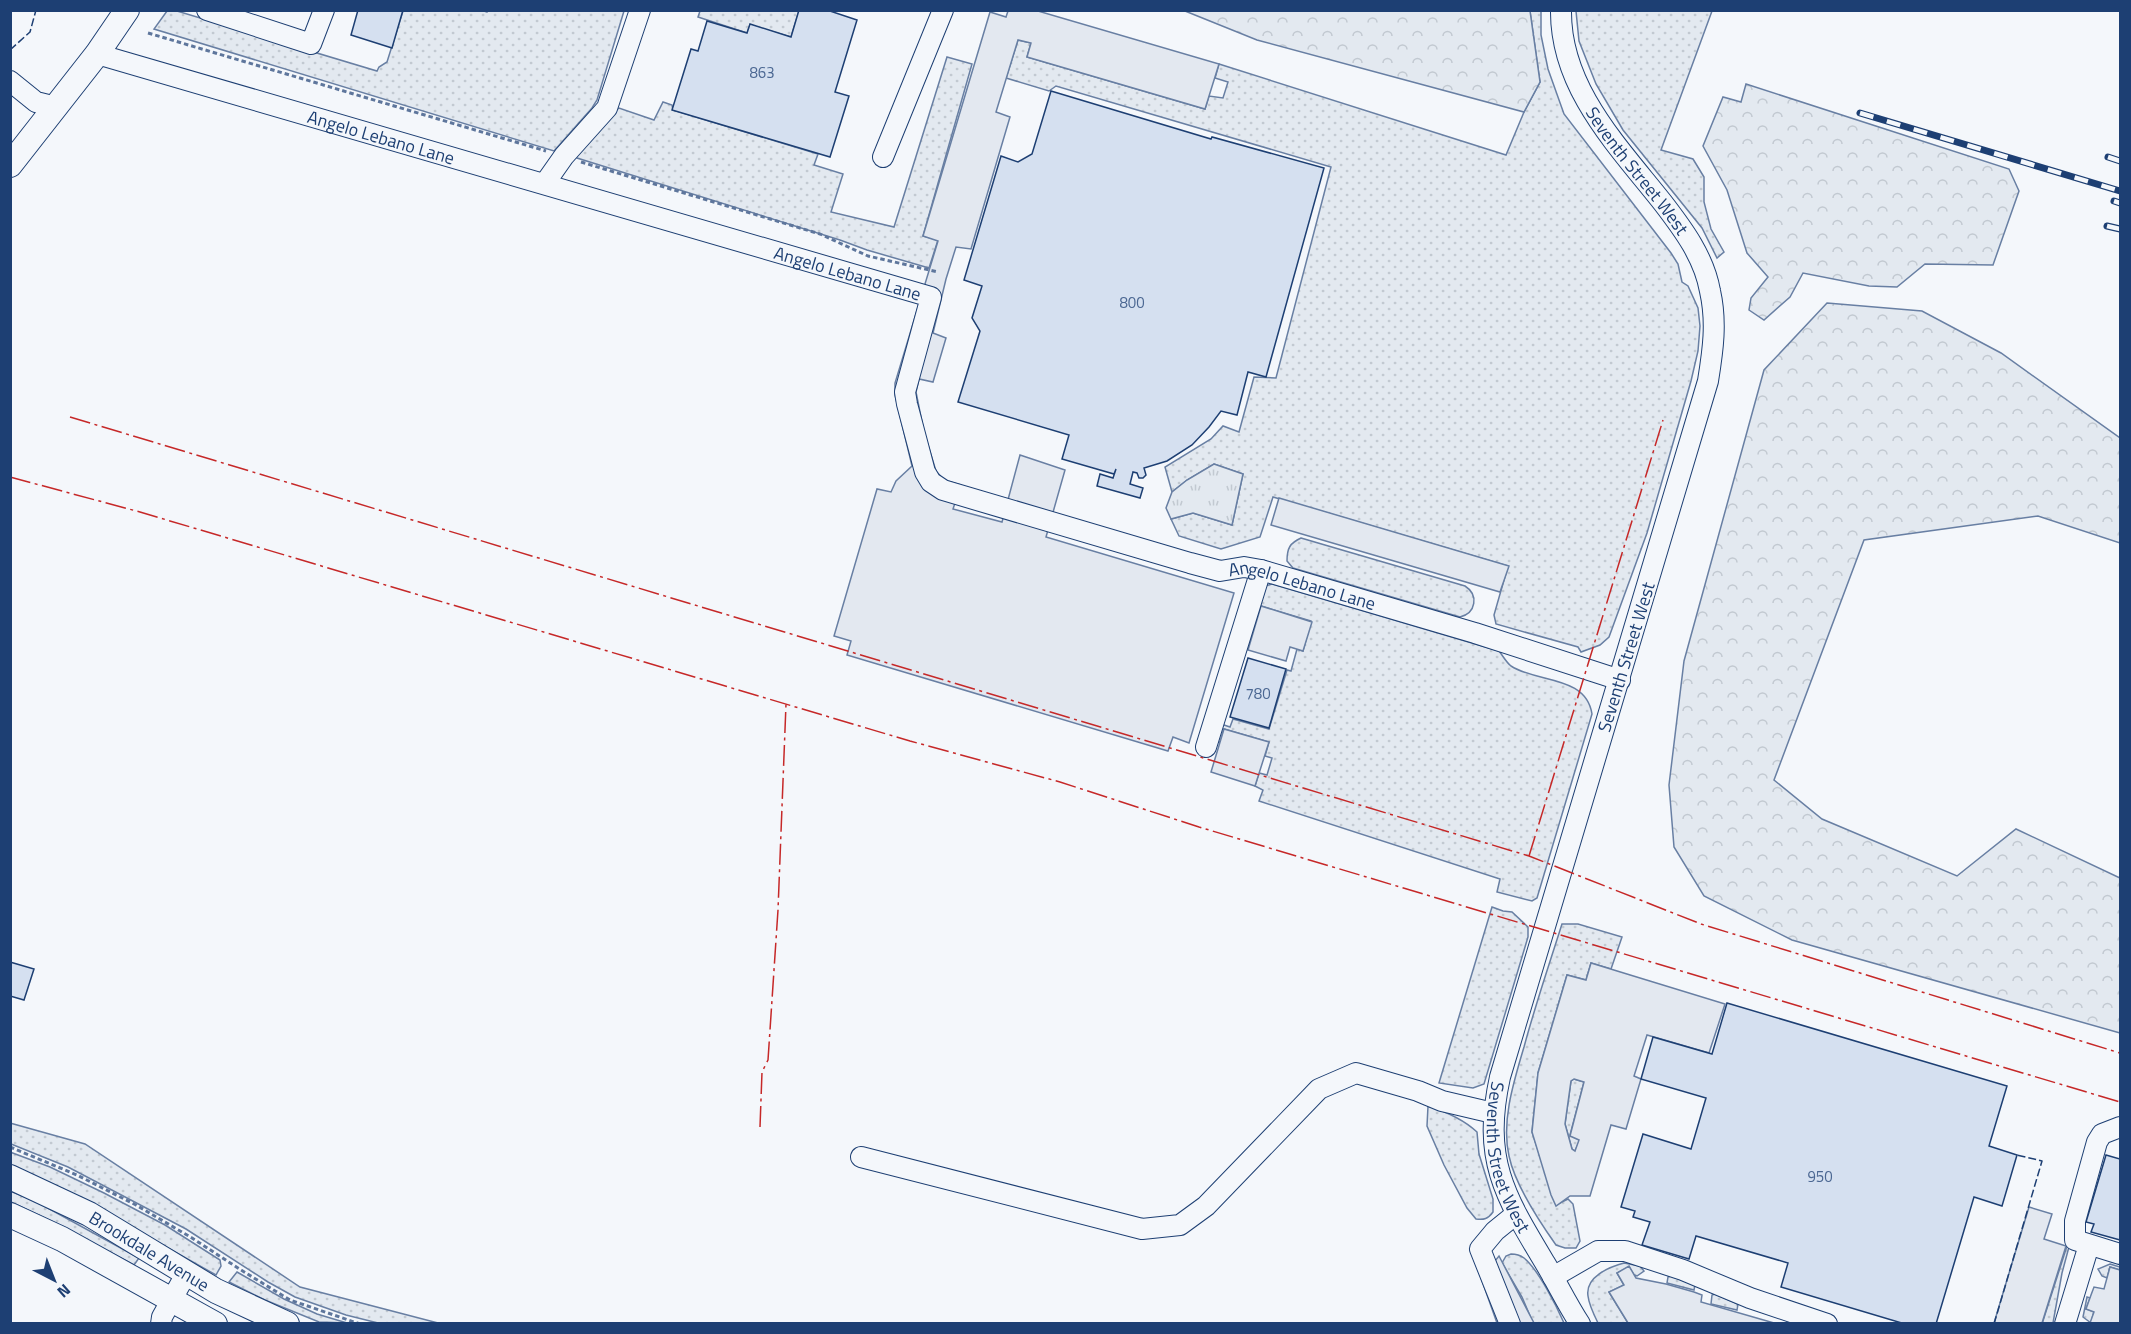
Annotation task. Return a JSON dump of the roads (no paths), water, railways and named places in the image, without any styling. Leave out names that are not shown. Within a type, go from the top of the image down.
[{"type":"main road","points":[[10,165],[97,54],[127,10]]},
{"type":"main road","name":"Brookdale Avenue","points":[[10,1177],[88,1214],[216,1291],[282,1321]]},
{"type":"main road","name":"Brookdale Avenue","points":[[10,1215],[62,1239],[171,1299],[204,1321]]},
{"type":"street","points":[[207,10],[311,44],[324,10]]},
{"type":"street","points":[[545,183],[564,156],[607,108],[640,10]]},
{"type":"street","points":[[883,157],[943,10]]},
{"type":"street","name":"Seventh Street West","points":[[1561,10],[1560,30],[1571,70],[1595,117],[1686,234],[1702,263],[1710,288],[1714,316],[1714,346],[1708,381],[1500,1077],[1493,1113],[1495,1155],[1503,1186],[1516,1214],[1579,1323]]},
{"type":"street","name":"Angelo Lebano Lane","points":[[97,54],[931,297],[905,392],[925,472],[937,487],[1190,564],[1220,571],[1244,567],[1261,570],[1475,633],[1620,680]]},
{"type":"street","points":[[10,81],[36,102],[56,107]]},
{"type":"street","points":[[1206,747],[1261,570]]},
{"type":"street","points":[[861,1157],[1142,1229],[1180,1225],[1206,1206],[1319,1089],[1356,1073],[1418,1091],[1442,1101],[1493,1113]]},
{"type":"street","points":[[2121,1127],[2102,1134],[2097,1142],[2075,1221],[2075,1240],[2121,1254]]},
{"type":"street","points":[[1510,1323],[1479,1249],[1516,1214]]},
{"type":"street","points":[[2065,1323],[2089,1245]]},
{"type":"street","points":[[1553,1277],[1598,1251],[1625,1251],[1673,1266],[1750,1298],[1827,1323]]},
{"type":"street","points":[[160,1323],[186,1274]]},
{"type":"street","points":[[204,1321],[216,1291]]},
{"type":"railway","points":[[1860,113],[2120,191]]},
{"type":"railway","points":[[2108,157],[2120,161]]},
{"type":"railway","points":[[2114,201],[2120,203]]},
{"type":"railway","points":[[2107,226],[2120,229]]}]
